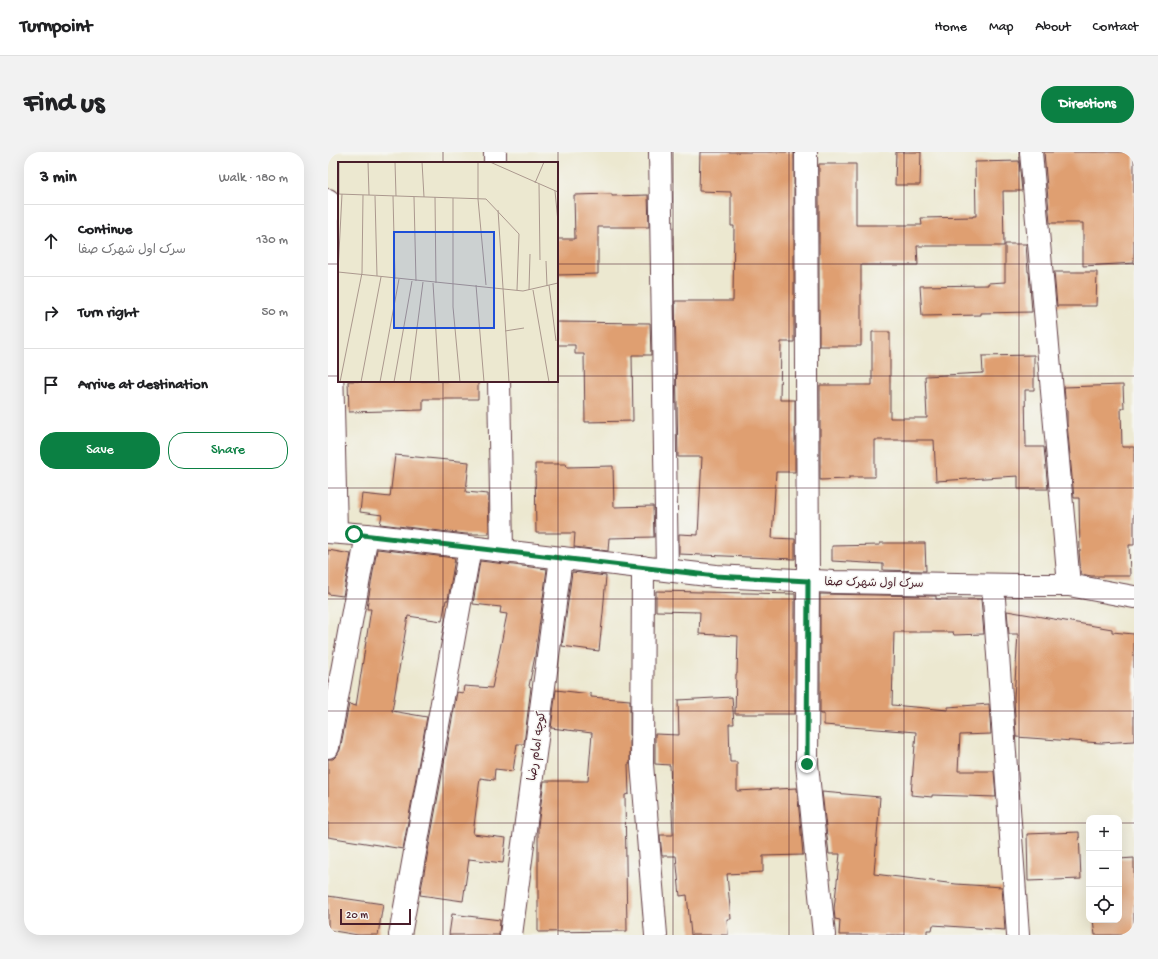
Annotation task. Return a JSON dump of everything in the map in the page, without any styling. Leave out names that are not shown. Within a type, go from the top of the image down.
[{"type":"street","points":[[660,152],[667,570]]},
{"type":"street","points":[[806,152],[808,581],[807,764],[824,935]]},
{"type":"street","points":[[1032,152],[1069,585]]},
{"type":"street","points":[[328,200],[332,532]]},
{"type":"street","points":[[499,382],[502,551]]},
{"type":"street","name":"سرک اول شهرک صفا","points":[[332,532],[716,576],[808,581],[1069,585],[1134,597]]},
{"type":"street","points":[[328,747],[367,535]]},
{"type":"street","points":[[400,935],[470,548]]},
{"type":"street","name":"کوچه امام رضا","points":[[511,935],[561,558]]},
{"type":"street","points":[[643,567],[642,764],[656,935]]},
{"type":"street","points":[[993,585],[1018,935]]},
{"type":"building","points":[[700,152],[794,152],[794,342],[781,342],[780,400],[795,400],[795,472],[776,472],[772,538],[795,539],[795,559],[679,554],[679,534],[698,535],[702,457],[678,457],[675,301],[733,301],[734,226],[731,226],[731,192],[699,191]]},
{"type":"building","points":[[896,152],[921,152],[920,185],[895,185]]},
{"type":"building","points":[[1044,152],[1134,152],[1134,263],[1083,266],[1083,223],[1050,223]]},
{"type":"building","points":[[1019,161],[1022,191],[1003,191],[1004,246],[917,246],[918,265],[861,265],[861,346],[819,346],[819,164],[856,164],[856,225],[922,225],[921,218],[976,216],[975,162]]},
{"type":"building","points":[[574,195],[648,195],[649,227],[598,227],[598,274],[558,275],[558,239],[575,239]]},
{"type":"building","points":[[1005,244],[1026,244],[1032,312],[922,316],[920,286],[988,285],[988,283],[1005,282]]},
{"type":"building","points":[[1054,272],[1097,272],[1096,306],[1057,306]]},
{"type":"building","points":[[558,322],[650,323],[651,355],[632,355],[633,421],[585,422],[584,354],[575,354],[575,345],[558,345]]},
{"type":"building","points":[[872,332],[890,332],[890,418],[927,418],[925,376],[983,373],[982,356],[1034,355],[1034,390],[1025,390],[1026,447],[1044,447],[1048,489],[1018,489],[1018,476],[936,481],[934,440],[875,440],[875,477],[849,477],[849,479],[820,480],[820,385],[872,385]]},
{"type":"building","points":[[348,382],[478,382],[478,399],[423,399],[423,410],[349,412]]},
{"type":"building","points":[[1123,385],[1124,408],[1121,408],[1122,447],[1134,447],[1134,545],[1129,545],[1130,576],[1091,576],[1081,574],[1079,551],[1079,498],[1074,498],[1064,387]]},
{"type":"building","points":[[395,455],[469,462],[466,492],[488,494],[489,534],[466,534],[380,524],[382,515],[360,512],[362,494],[390,497]]},
{"type":"building","points":[[535,464],[566,464],[567,467],[613,466],[614,507],[653,506],[654,537],[609,538],[608,551],[574,547],[575,533],[536,533]]},
{"type":"building","points":[[880,543],[925,543],[926,571],[883,570],[883,564],[832,561],[832,546],[880,545]]},
{"type":"building","points":[[377,549],[455,558],[448,600],[446,600],[442,621],[408,616],[392,711],[427,717],[403,849],[328,837],[328,759],[333,759],[340,750],[349,704],[356,706],[371,609],[367,609],[368,601]]},
{"type":"building","points":[[328,550],[351,554],[343,596],[328,594]]},
{"type":"building","points":[[480,561],[547,569],[535,656],[529,686],[531,687],[524,744],[517,744],[513,771],[495,769],[494,780],[480,778],[473,834],[506,838],[503,863],[469,859],[463,901],[420,895],[457,692],[463,693],[464,686],[492,688],[507,614],[500,613],[501,607],[473,604]]},
{"type":"building","points":[[572,572],[606,576],[599,651],[562,646]]},
{"type":"building","points":[[656,591],[795,594],[795,714],[735,714],[738,636],[699,634],[700,612],[656,611]]},
{"type":"building","points":[[820,594],[936,596],[936,599],[981,599],[984,634],[954,635],[953,632],[894,632],[892,705],[948,710],[948,707],[989,704],[991,734],[960,735],[958,771],[994,771],[996,797],[932,795],[932,797],[911,795],[916,732],[824,725],[824,714],[820,714]]},
{"type":"building","points":[[1007,611],[1112,629],[1112,632],[1134,634],[1134,741],[1101,743],[1016,737],[1014,698],[1018,634],[1009,634]]},
{"type":"building","points":[[556,690],[591,694],[591,697],[630,700],[630,764],[628,764],[629,794],[625,795],[627,931],[538,932],[538,826],[544,781],[588,781],[592,733],[551,728]]},
{"type":"building","points":[[732,697],[734,724],[729,724],[730,762],[737,762],[737,791],[797,788],[803,855],[763,856],[763,872],[727,874],[731,919],[727,919],[728,935],[691,935],[687,895],[680,896],[676,856],[662,856],[660,835],[673,835],[670,765],[655,764],[655,734],[679,735],[678,700]]},
{"type":"building","points":[[822,792],[880,797],[874,874],[956,884],[1002,887],[1005,930],[933,925],[932,930],[927,930],[927,935],[839,935],[840,920],[835,919],[834,909],[840,854],[829,854]]},
{"type":"building","points":[[1079,832],[1081,879],[1028,881],[1027,834]]},
{"type":"building","points":[[1134,858],[1134,935],[1095,935],[1093,923],[1122,923],[1122,859]]},
{"type":"building","points":[[328,896],[383,904],[378,935],[358,935],[328,930]]},
{"type":"building","points":[[452,914],[500,920],[499,935],[449,935]]},
{"type":"route","points":[[354,534],[716,576],[808,581],[807,764]]}]
